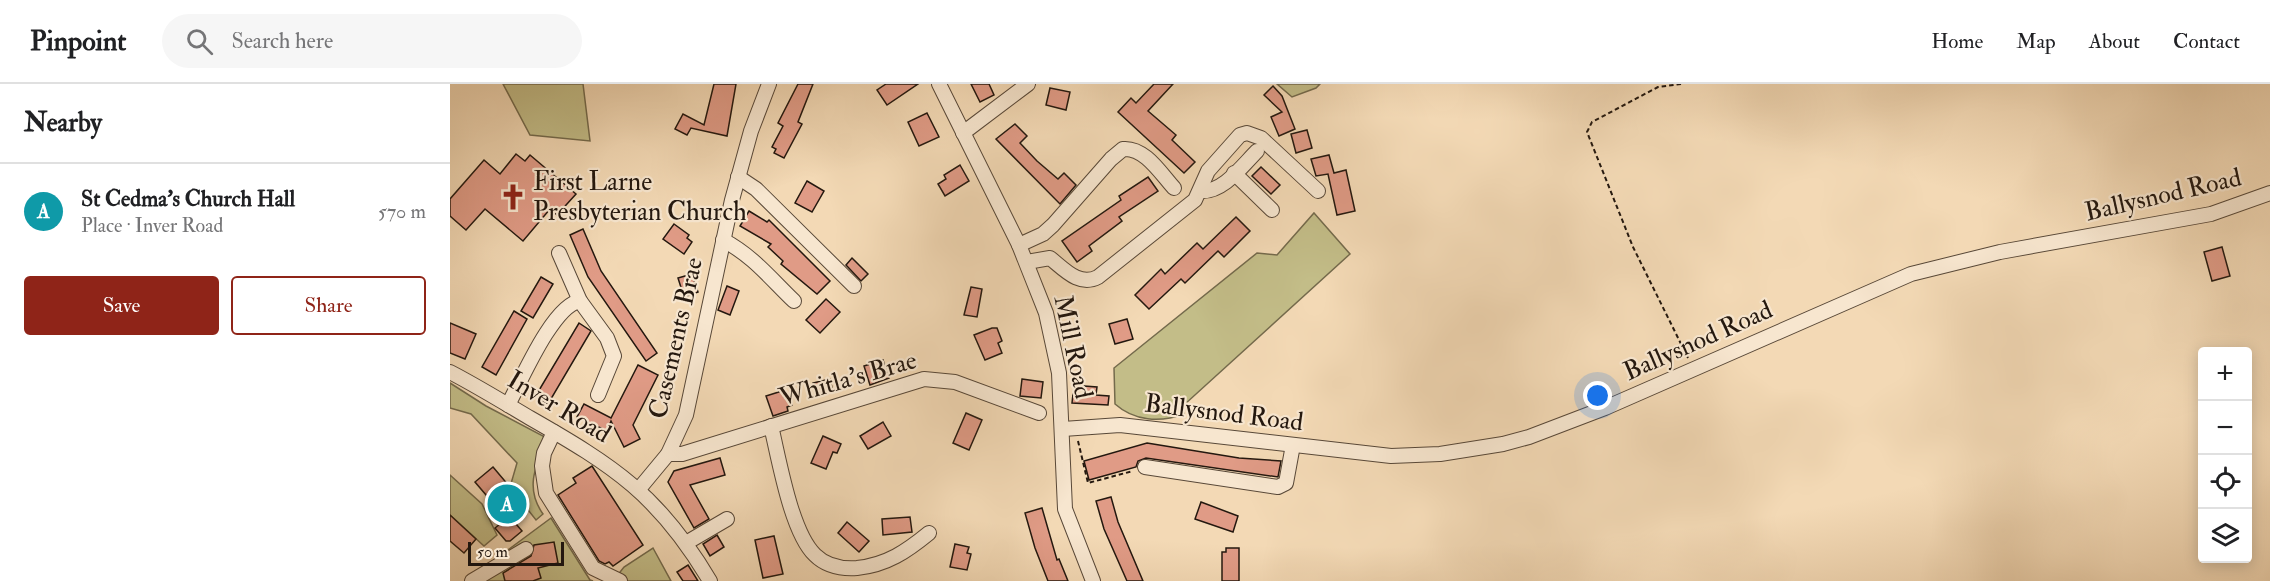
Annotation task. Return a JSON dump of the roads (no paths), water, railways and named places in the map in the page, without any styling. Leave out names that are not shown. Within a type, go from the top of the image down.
[{"type":"street","name":"Casements Brae","points":[[639,489],[668,454],[690,399],[738,177],[751,131],[769,84]]},
{"type":"street","name":"Mill Road","points":[[939,84],[1027,262],[1046,313],[1059,373],[1063,429],[1062,489],[1065,509],[1093,581]]},
{"type":"street","points":[[963,133],[1028,84]]},
{"type":"street","points":[[1027,262],[1050,258],[1077,279],[1093,280],[1195,200],[1208,171],[1240,135],[1246,133],[1253,133],[1261,138],[1318,191]]},
{"type":"street","points":[[1019,245],[1042,234],[1053,225],[1114,155],[1123,149],[1134,149],[1143,155],[1174,188]]},
{"type":"street","points":[[1200,191],[1209,192],[1224,183],[1257,151]]},
{"type":"street","points":[[1234,173],[1272,210]]},
{"type":"street","points":[[738,177],[756,189],[854,286]]},
{"type":"street","name":"Ballysnod Road","points":[[1063,429],[1131,426],[1391,456],[1440,454],[1503,444],[1558,427],[1878,286],[1938,265],[2211,214],[2270,193]]},
{"type":"street","points":[[723,240],[763,267],[794,301]]},
{"type":"street","points":[[559,253],[580,301],[607,338],[614,356],[598,395]]},
{"type":"street","points":[[508,405],[556,318],[568,304],[580,301]]},
{"type":"street","name":"Inver Road","points":[[450,372],[614,469],[639,489]]},
{"type":"street","name":"Whitla's Brae","points":[[668,454],[682,454],[914,381],[934,378],[955,382],[1039,413]]},
{"type":"street","points":[[771,426],[798,526],[805,543],[824,563],[852,568],[881,564],[908,550],[930,533]]},
{"type":"street","points":[[554,432],[544,453],[542,466],[546,493],[593,568],[620,581]]},
{"type":"street","points":[[1145,467],[1278,487],[1286,483],[1293,445]]},
{"type":"street","points":[[639,489],[659,509],[686,543],[710,581]]},
{"type":"street","points":[[686,543],[727,519]]},
{"type":"street","points":[[472,581],[526,549]]},
{"type":"place","name":"First Larne Presbyterian Church","points":[[513,197]]},
{"type":"place","name":"St Cedma's Church Hall","points":[[507,504]]}]
